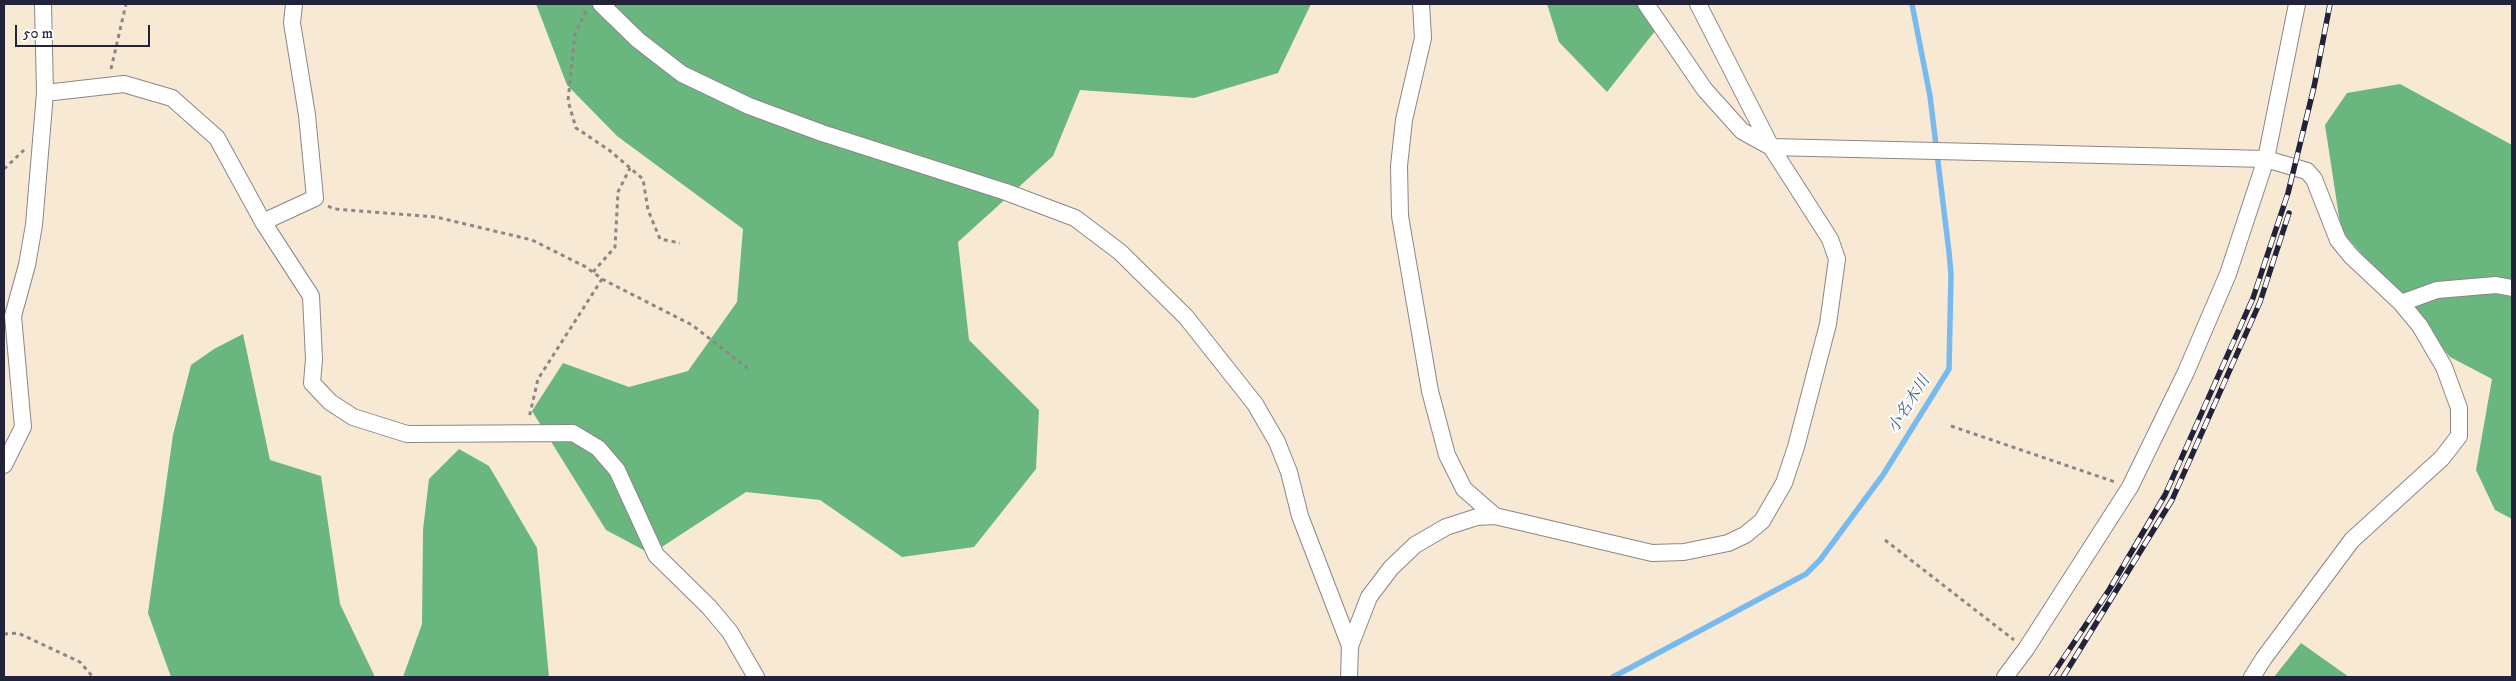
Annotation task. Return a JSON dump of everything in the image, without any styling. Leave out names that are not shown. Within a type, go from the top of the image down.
[{"type":"street","points":[[4,465],[23,427],[13,316],[27,265],[34,225],[45,93],[43,4]]},
{"type":"street","points":[[263,222],[315,198],[306,115],[292,22],[294,4]]},
{"type":"street","points":[[601,4],[638,40],[682,74],[749,106],[813,129],[1006,192],[1075,218],[1120,252],[1186,317],[1255,404],[1277,442],[1290,472],[1300,516],[1350,646]]},
{"type":"street","points":[[1421,4],[1423,38],[1404,120],[1400,157],[1400,216],[1430,391],[1447,455],[1464,489],[1495,516]]},
{"type":"street","points":[[1646,4],[1705,90],[1742,131],[1771,147],[2266,159],[2307,171],[2314,179],[2338,240],[2351,256],[2401,303],[2420,326],[2444,367],[2459,408],[2459,436],[2435,465],[2352,540],[2264,658],[2252,677]]},
{"type":"street","points":[[1349,677],[1350,646],[1369,597],[1391,568],[1415,545],[1446,527],[1477,517],[1495,516],[1652,553],[1684,552],[1728,543],[1745,534],[1762,521],[1784,483],[1796,447],[1828,324],[1836,259],[1830,239],[1771,147],[1698,4]]},
{"type":"street","points":[[2006,677],[2026,650],[2130,487],[2186,372],[2228,274],[2266,159],[2297,4]]},
{"type":"street","points":[[45,93],[124,84],[172,98],[217,138],[263,222],[311,296],[314,359],[312,383],[330,402],[353,417],[407,434],[526,431],[573,432],[598,448],[617,470],[656,555],[709,607],[730,632],[756,677]]},
{"type":"street","points":[[2401,303],[2437,290],[2496,285],[2512,288]]},
{"type":"path","points":[[110,70],[126,4]]},
{"type":"path","points":[[589,4],[574,34],[568,102],[576,128],[609,150],[643,179],[648,210],[660,239],[680,243]]},
{"type":"path","points":[[593,272],[614,247],[618,192],[630,168]]},
{"type":"path","points":[[315,198],[334,209],[436,217],[532,240],[593,272],[602,279],[692,325],[750,370]]},
{"type":"path","points":[[526,431],[538,380],[602,279]]},
{"type":"path","points":[[1951,426],[2130,487]]},
{"type":"path","points":[[1885,540],[2026,650]]},
{"type":"path","points":[[4,634],[18,633],[80,662],[93,677]]},
{"type":"green space","points":[[536,4],[1311,4],[1278,73],[1194,98],[1080,90],[1053,156],[958,242],[969,340],[1039,410],[1036,469],[974,547],[902,557],[820,500],[746,492],[651,554],[606,530],[532,411],[563,363],[629,387],[688,371],[737,302],[743,229],[617,136],[567,85]]},
{"type":"green space","points":[[1547,4],[1653,4],[1659,26],[1607,92],[1559,42]]},
{"type":"green space","points":[[2400,84],[2512,145],[2512,519],[2495,510],[2476,470],[2492,379],[2450,357],[2341,230],[2325,125],[2347,93]]},
{"type":"green space","points":[[243,334],[270,460],[321,476],[340,604],[375,677],[171,677],[148,613],[173,435],[191,365],[214,349]]},
{"type":"green space","points":[[459,449],[489,466],[537,548],[549,677],[403,677],[422,624],[423,530],[429,479]]},
{"type":"green space","points":[[2301,643],[2349,677],[2274,677]]},
{"type":"waterway","name":"小名木川","points":[[1613,677],[1806,574],[1820,560],[1883,475],[1949,369],[1951,275],[1949,252],[1930,96],[1912,4]]},
{"type":"railway","points":[[2051,677],[2109,590],[2165,495],[2253,298],[2288,193],[2314,87],[2330,4]]},
{"type":"railway","points":[[2063,677],[2172,500],[2260,302],[2289,213]]}]
